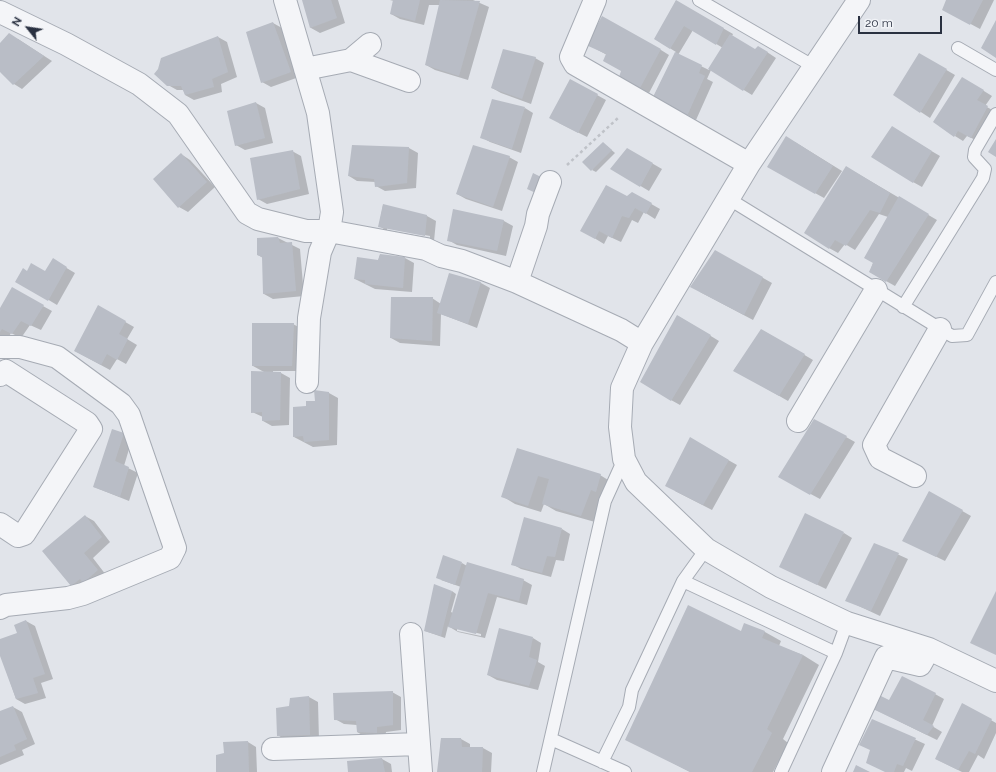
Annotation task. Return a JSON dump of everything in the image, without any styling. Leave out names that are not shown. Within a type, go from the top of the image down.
[{"type":"street","points":[[285,0],[318,112],[332,212],[329,231],[320,252],[309,318],[308,382]]},
{"type":"street","points":[[596,0],[571,57],[575,64],[749,164]]},
{"type":"street","points":[[859,0],[813,66],[749,164],[642,343],[622,388],[620,427],[624,459],[636,482],[706,549],[771,587],[847,623],[929,649],[996,681]]},
{"type":"street","points":[[0,12],[66,44],[139,84],[178,114],[247,213],[258,220],[306,231],[329,231],[426,249],[441,256],[462,260],[517,282],[621,330],[642,343]]},
{"type":"street","points":[[305,69],[351,60],[370,44]]},
{"type":"street","points":[[351,60],[409,81]]},
{"type":"street","points":[[517,282],[550,182]]},
{"type":"street","points":[[798,421],[876,290]]},
{"type":"street","points":[[915,476],[880,458],[874,445],[940,329]]},
{"type":"street","points":[[0,347],[20,347],[56,357],[121,404],[129,415],[175,548],[170,558],[83,594],[68,598],[6,605],[0,608]]},
{"type":"street","points":[[0,375],[6,371],[87,423],[91,429],[24,534],[18,536],[0,524]]},
{"type":"street","points":[[411,634],[422,772]]},
{"type":"street","points":[[833,772],[886,657],[920,665],[929,649]]},
{"type":"street","points":[[273,748],[419,744]]},
{"type":"lane","points":[[698,0],[813,66]]},
{"type":"lane","points":[[958,48],[996,70]]},
{"type":"lane","points":[[903,307],[983,178],[985,169],[974,157],[975,150],[996,114]]},
{"type":"lane","points":[[729,199],[952,336],[967,335],[996,282]]},
{"type":"lane","points":[[543,772],[605,501],[624,459]]},
{"type":"lane","points":[[602,762],[629,707],[632,690],[683,581],[706,549]]},
{"type":"lane","points":[[683,581],[836,653]]},
{"type":"lane","points":[[780,772],[836,653],[847,623]]},
{"type":"lane","points":[[551,738],[625,772]]},
{"type":"path","points":[[550,182],[631,106],[635,98]]},
{"type":"building","points":[[302,0],[331,0],[337,18],[310,28]]},
{"type":"building","points":[[393,0],[420,0],[415,21],[390,14]]},
{"type":"building","points":[[440,0],[480,1],[459,76],[425,65]]},
{"type":"building","points":[[676,0],[724,28],[716,45],[684,26],[670,49],[654,39]]},
{"type":"building","points":[[946,0],[983,0],[970,25],[942,10]]},
{"type":"building","points":[[602,16],[661,49],[640,88],[619,77],[621,71],[603,61],[606,54],[586,45]]},
{"type":"building","points":[[996,20],[996,58],[981,48]]},
{"type":"building","points":[[273,22],[291,72],[261,83],[246,32]]},
{"type":"building","points":[[9,33],[44,56],[13,85],[0,72],[0,43]]},
{"type":"building","points":[[730,34],[755,49],[758,46],[768,52],[743,91],[708,69]]},
{"type":"building","points":[[218,36],[228,72],[212,79],[214,87],[185,95],[181,86],[167,86],[154,74],[158,69],[161,58]]},
{"type":"building","points":[[503,49],[536,57],[522,99],[491,88]]},
{"type":"building","points":[[675,52],[702,65],[699,73],[705,76],[687,116],[653,97]]},
{"type":"building","points":[[919,53],[947,69],[920,113],[893,95]]},
{"type":"building","points":[[962,77],[984,90],[977,100],[988,106],[971,138],[958,131],[954,137],[933,122]]},
{"type":"building","points":[[570,79],[598,94],[578,133],[549,118]]},
{"type":"building","points":[[492,99],[525,107],[512,149],[480,138]]},
{"type":"building","points":[[256,102],[265,138],[235,146],[227,111]]},
{"type":"building","points":[[892,126],[932,151],[913,183],[871,157]]},
{"type":"building","points":[[786,136],[833,166],[815,194],[767,167]]},
{"type":"building","points":[[996,139],[996,157],[988,152]]},
{"type":"building","points":[[603,142],[612,150],[591,171],[582,162]]},
{"type":"building","points":[[352,145],[409,147],[407,183],[375,187],[374,179],[348,176]]},
{"type":"building","points":[[473,145],[510,156],[493,207],[456,194]]},
{"type":"building","points":[[627,148],[653,163],[640,187],[610,169]]},
{"type":"building","points":[[293,150],[300,189],[257,200],[250,158]]},
{"type":"building","points":[[181,153],[207,182],[178,208],[153,179]]},
{"type":"building","points":[[846,166],[890,193],[880,213],[870,210],[846,246],[835,240],[829,249],[804,233]]},
{"type":"building","points":[[533,173],[545,179],[538,194],[527,189]]},
{"type":"building","points":[[606,185],[627,196],[632,192],[652,203],[646,214],[635,208],[629,218],[622,216],[612,238],[599,231],[595,239],[580,231]]},
{"type":"building","points":[[899,196],[929,214],[886,282],[869,272],[873,263],[864,258]]},
{"type":"building","points":[[383,204],[427,215],[425,236],[378,227]]},
{"type":"building","points":[[453,209],[504,220],[497,251],[447,241]]},
{"type":"building","points":[[278,237],[280,243],[292,242],[296,291],[263,294],[262,257],[257,255],[257,238]]},
{"type":"building","points":[[715,250],[763,277],[744,315],[690,287]]},
{"type":"building","points":[[380,254],[405,257],[403,288],[365,284],[365,280],[354,279],[357,257],[378,260]]},
{"type":"building","points":[[53,258],[67,267],[48,301],[15,282],[23,268],[27,271],[31,263],[45,271]]},
{"type":"building","points":[[449,273],[481,282],[468,324],[437,313]]},
{"type":"building","points":[[12,287],[44,305],[31,326],[21,321],[12,334],[2,329],[0,332],[0,308]]},
{"type":"building","points":[[391,297],[433,297],[432,341],[390,338]]},
{"type":"building","points":[[98,305],[126,321],[119,334],[128,339],[117,360],[107,354],[101,365],[74,351]]},
{"type":"building","points":[[677,315],[711,335],[671,401],[640,382]]},
{"type":"building","points":[[252,323],[294,323],[292,366],[252,366]]},
{"type":"building","points":[[761,329],[805,354],[779,396],[733,371]]},
{"type":"building","points":[[251,371],[281,372],[280,420],[262,421],[262,412],[251,413]]},
{"type":"building","points":[[314,390],[329,392],[329,440],[304,442],[303,436],[293,437],[293,407],[306,406],[306,401],[315,401]]},
{"type":"building","points":[[814,419],[847,436],[810,495],[778,477]]},
{"type":"building","points":[[112,429],[124,433],[115,461],[129,467],[120,497],[93,487]]},
{"type":"building","points":[[690,437],[729,460],[703,505],[665,486]]},
{"type":"building","points":[[517,448],[601,474],[596,492],[591,490],[581,516],[542,504],[549,479],[538,476],[528,506],[501,497]]},
{"type":"building","points":[[929,491],[963,510],[936,557],[902,541]]},
{"type":"building","points":[[805,513],[844,532],[817,585],[779,567]]},
{"type":"building","points":[[85,515],[102,537],[84,553],[98,570],[83,583],[80,579],[71,586],[42,551]]},
{"type":"building","points":[[524,517],[562,528],[555,557],[547,556],[542,573],[511,565]]},
{"type":"building","points":[[874,543],[899,553],[871,611],[845,601]]},
{"type":"building","points":[[443,555],[462,562],[455,585],[436,578]]},
{"type":"building","points":[[467,562],[524,579],[519,601],[488,593],[476,634],[448,627]]},
{"type":"building","points":[[434,584],[452,591],[441,636],[424,631]]},
{"type":"building","points":[[996,591],[996,655],[970,643]]},
{"type":"building","points":[[688,605],[741,631],[744,623],[765,631],[762,638],[803,655],[767,729],[772,733],[752,772],[690,772],[625,740]]},
{"type":"building","points":[[26,620],[45,674],[33,678],[38,693],[16,699],[0,656],[0,639],[17,633],[14,625]]},
{"type":"building","points":[[499,628],[533,637],[529,657],[537,660],[529,686],[487,675]]},
{"type":"building","points":[[902,676],[936,693],[923,720],[934,726],[927,735],[873,709],[879,695],[889,700]]},
{"type":"building","points":[[393,691],[393,725],[377,727],[377,733],[357,732],[356,721],[334,720],[333,693]]},
{"type":"building","points":[[309,696],[310,735],[277,736],[276,708],[289,706],[290,698]]},
{"type":"building","points":[[962,703],[992,719],[975,754],[969,751],[958,770],[935,759]]},
{"type":"building","points":[[13,706],[27,739],[14,745],[16,750],[0,757],[0,711]]},
{"type":"building","points":[[872,719],[916,738],[903,766],[897,764],[894,772],[885,772],[866,763],[870,750],[859,745]]},
{"type":"building","points":[[441,738],[461,738],[462,747],[483,747],[482,772],[437,772]]},
{"type":"building","points":[[248,741],[249,772],[216,772],[216,755],[224,753],[223,742]]},
{"type":"building","points":[[382,758],[385,772],[348,772],[347,761]]},
{"type":"building","points":[[856,765],[870,772],[853,772]]}]
